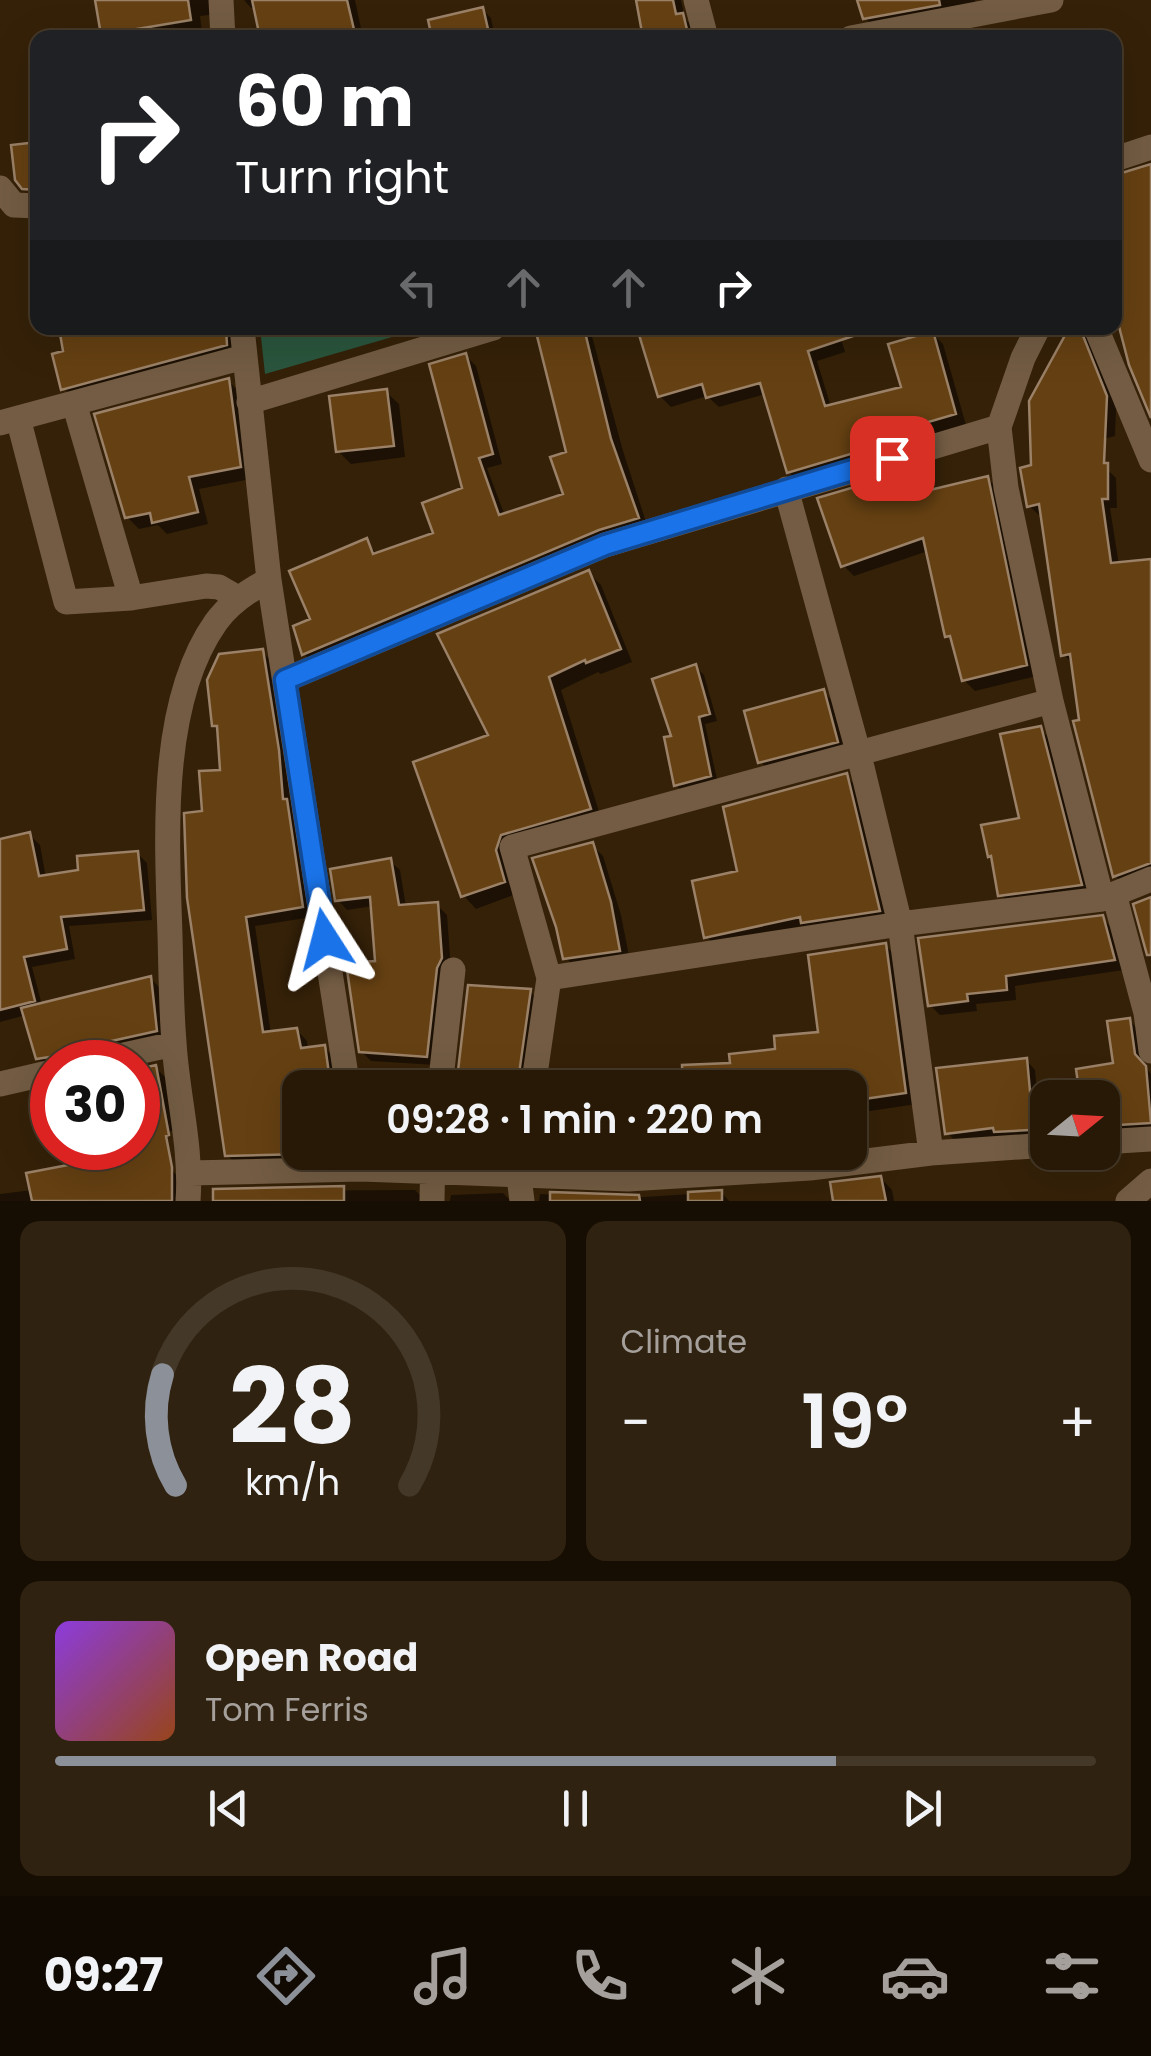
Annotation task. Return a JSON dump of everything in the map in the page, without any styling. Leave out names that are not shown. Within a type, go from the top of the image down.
[{"type":"street","points":[[220,0],[222,30]]},
{"type":"street","points":[[696,0],[704,30]]},
{"type":"street","points":[[884,30],[984,6],[1051,0]]},
{"type":"street","points":[[1122,157],[1151,147]]},
{"type":"street","points":[[0,188],[14,205],[30,206]]},
{"type":"street","points":[[242,335],[268,580],[345,1070]]},
{"type":"street","points":[[249,402],[470,335]]},
{"type":"street","points":[[1034,335],[999,427],[1006,488],[1052,702],[1146,1013],[1151,1051]]},
{"type":"street","points":[[1099,335],[1151,460]]},
{"type":"street","points":[[238,598],[219,587],[206,586],[131,598],[66,602],[9,420],[244,357]]},
{"type":"street","points":[[74,403],[131,598]]},
{"type":"street","points":[[285,680],[605,545],[999,427]]},
{"type":"street","points":[[786,488],[859,755],[900,924],[930,1153]]},
{"type":"street","points":[[188,1201],[190,1173],[174,1044],[167,838],[175,746],[182,702],[214,625],[238,598],[268,580]]},
{"type":"street","points":[[536,1070],[549,978],[512,847],[1052,702]]},
{"type":"street","points":[[549,978],[900,924],[1108,897],[1151,879]]},
{"type":"street","points":[[442,1070],[453,970]]},
{"type":"street","points":[[160,1047],[174,1044]]},
{"type":"street","points":[[0,1084],[30,1077]]},
{"type":"street","points":[[1120,1141],[1151,1139]]},
{"type":"street","points":[[477,1170],[628,1190],[930,1153],[1030,1147]]},
{"type":"street","points":[[190,1173],[282,1167]]},
{"type":"street","points":[[432,1170],[432,1201]]},
{"type":"street","points":[[1128,1201],[1151,1181]]},
{"type":"green space","points":[[261,335],[399,335],[265,374]]},
{"type":"building","points":[[95,0],[188,0],[191,20],[131,30],[100,30]]},
{"type":"building","points":[[252,0],[347,0],[354,30],[258,30]]},
{"type":"building","points":[[636,0],[673,0],[676,14],[683,13],[687,30],[642,30]]},
{"type":"building","points":[[857,0],[939,0],[940,5],[863,19]]},
{"type":"building","points":[[483,7],[488,30],[430,30],[428,20]]},
{"type":"building","points":[[30,143],[30,190],[22,189],[15,180],[11,145]]},
{"type":"building","points":[[1151,164],[1151,418],[1121,335],[1122,173]]},
{"type":"building","points":[[60,335],[226,335],[227,345],[61,390],[52,354],[63,351]]},
{"type":"building","points":[[537,335],[586,335],[611,439],[639,518],[599,530],[302,655],[293,626],[310,619],[289,571],[367,538],[373,554],[433,533],[422,503],[462,488],[429,364],[466,353],[493,454],[479,458],[499,515],[563,494],[550,457],[566,452]]},
{"type":"building","points":[[639,335],[856,335],[808,351],[825,406],[901,387],[888,344],[934,335],[956,414],[894,432],[896,438],[891,442],[787,473],[760,383],[706,398],[702,384],[658,397]]},
{"type":"building","points":[[1065,335],[1083,335],[1107,396],[1104,463],[1108,463],[1108,499],[1102,499],[1111,563],[1151,559],[1151,863],[1113,877],[1073,721],[1079,720],[1070,654],[1061,656],[1039,504],[1027,507],[1020,468],[1031,465],[1029,401]]},
{"type":"building","points":[[229,378],[241,467],[189,477],[198,512],[152,523],[150,513],[125,518],[94,414]]},
{"type":"building","points":[[387,389],[394,446],[336,452],[329,396]]},
{"type":"building","points":[[902,473],[909,495],[988,476],[1027,665],[962,681],[950,636],[945,637],[923,538],[841,567],[817,498]]},
{"type":"building","points":[[589,570],[621,649],[549,677],[591,809],[501,835],[496,850],[505,882],[461,897],[413,762],[488,735],[437,634]]},
{"type":"building","points":[[263,649],[283,799],[287,799],[303,907],[246,917],[263,1032],[297,1028],[301,1048],[325,1045],[328,1070],[282,1070],[282,1155],[225,1156],[187,898],[184,813],[202,811],[199,771],[220,770],[217,726],[212,726],[207,680],[219,654]]},
{"type":"building","points":[[696,664],[710,714],[699,717],[711,776],[674,786],[664,737],[671,736],[652,679]]},
{"type":"building","points":[[824,689],[838,742],[758,763],[744,711]]},
{"type":"building","points":[[1041,726],[1082,885],[998,896],[981,825],[1019,818],[1000,734]]},
{"type":"building","points":[[847,773],[880,911],[801,923],[800,917],[704,938],[692,881],[737,871],[723,807]]},
{"type":"building","points":[[30,832],[39,876],[78,870],[77,856],[138,851],[144,910],[61,917],[67,949],[24,957],[35,1001],[0,1010],[0,839]]},
{"type":"building","points":[[593,842],[611,902],[620,951],[563,959],[532,858]]},
{"type":"building","points":[[391,858],[399,905],[438,902],[442,958],[437,968],[427,1057],[359,1052],[346,963],[375,961],[370,897],[335,901],[330,869]]},
{"type":"building","points":[[1151,897],[1151,955],[1147,955],[1133,904]]},
{"type":"building","points":[[1103,915],[1115,960],[1006,976],[1007,990],[967,994],[968,1001],[928,1006],[918,938]]},
{"type":"building","points":[[886,943],[906,1093],[867,1099],[867,1070],[682,1070],[682,1065],[730,1063],[729,1054],[775,1049],[774,1036],[818,1032],[808,955]]},
{"type":"building","points":[[151,976],[157,1031],[116,1040],[30,1040],[21,1008]]},
{"type":"building","points":[[468,985],[531,989],[520,1070],[458,1070]]},
{"type":"building","points":[[1130,1018],[1135,1054],[1146,1066],[1151,1123],[1120,1125],[1120,1080],[1078,1080],[1076,1069],[1113,1063],[1107,1021]]},
{"type":"building","points":[[1027,1058],[1030,1130],[994,1132],[993,1128],[945,1134],[936,1068]]},
{"type":"building","points":[[160,1087],[169,1135],[166,1136],[172,1167],[172,1201],[32,1201],[26,1173],[160,1170]]},
{"type":"building","points":[[881,1176],[886,1201],[833,1201],[830,1182]]},
{"type":"building","points":[[344,1186],[344,1201],[213,1201],[213,1189]]},
{"type":"building","points":[[722,1190],[722,1201],[688,1201],[688,1192]]},
{"type":"building","points":[[550,1192],[639,1195],[640,1201],[550,1201]]},
{"type":"route","points":[[325,939],[285,680],[605,545],[892,458]]}]
